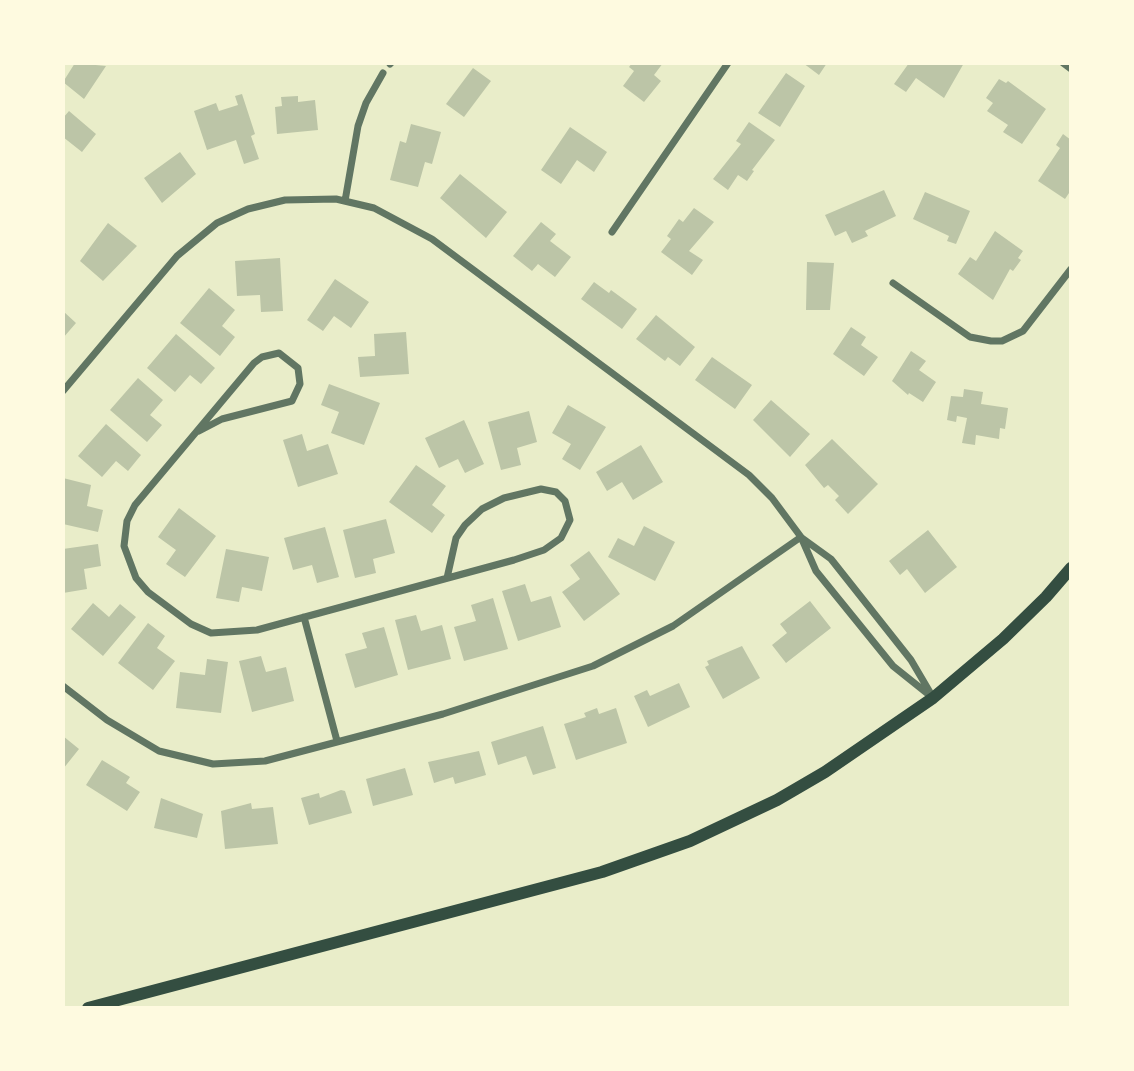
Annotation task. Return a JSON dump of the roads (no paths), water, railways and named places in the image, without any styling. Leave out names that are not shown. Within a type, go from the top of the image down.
[{"type":"main road","points":[[88,1008],[538,890],[648,857],[777,800],[825,772],[933,698],[1003,639],[1071,568]]},
{"type":"street","points":[[612,232],[728,63]]},
{"type":"street","points":[[1063,63],[1071,69]]},
{"type":"street","points":[[345,201],[358,126],[383,73]]},
{"type":"street","points":[[63,391],[177,256],[217,223],[248,209],[285,200],[345,201],[392,216],[432,239],[725,455],[772,498],[801,537],[816,571],[893,666],[933,698]]},
{"type":"street","points":[[893,283],[970,337],[1002,341],[1023,331],[1071,269]]},
{"type":"street","points":[[199,431],[222,419],[281,406],[292,401],[300,384],[298,368],[285,355],[262,357],[135,505],[127,521],[125,555],[136,578],[148,592],[191,624],[211,633],[241,633],[304,617],[514,560],[555,544],[566,532],[570,520],[565,501],[555,492],[541,489],[504,498],[482,509],[456,538],[447,578]]},
{"type":"street","points":[[801,537],[831,559],[911,660],[933,698]]},
{"type":"street","points":[[63,686],[141,742],[159,751],[197,762],[236,765],[265,761],[469,706],[593,666],[673,626],[801,537]]},
{"type":"street","points":[[304,617],[337,741]]}]
